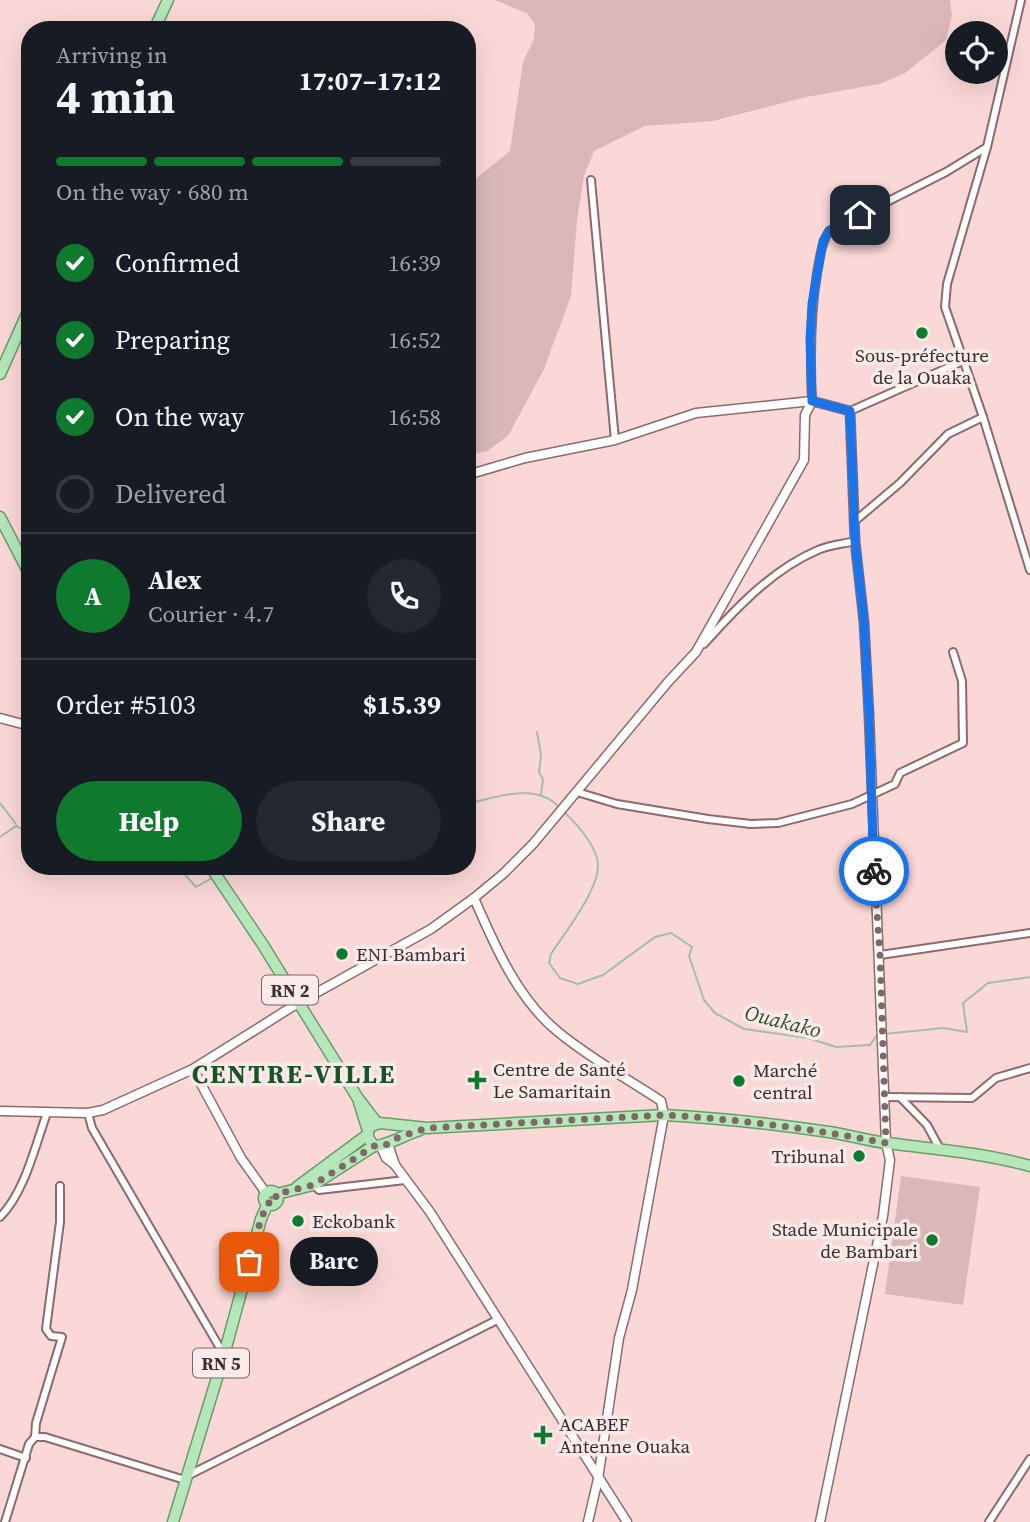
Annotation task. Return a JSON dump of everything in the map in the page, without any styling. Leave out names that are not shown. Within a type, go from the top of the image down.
[{"type":"main road","points":[[158,21],[168,0]]},
{"type":"main road","points":[[0,374],[21,327]]},
{"type":"main road","points":[[0,517],[21,552]]},
{"type":"main road","name":"RN 2","points":[[216,875],[263,945],[357,1097],[381,1124]]},
{"type":"main road","name":"RN 2","points":[[357,1097],[368,1133]]},
{"type":"main road","points":[[270,1197],[311,1182],[330,1169],[381,1124],[427,1128],[664,1115],[699,1116],[830,1132],[1030,1166]]},
{"type":"main road","points":[[381,1124],[392,1133],[383,1144]]},
{"type":"main road","points":[[330,1169],[383,1144],[427,1128]]},
{"type":"main road","points":[[368,1133],[383,1144]]},
{"type":"main road","name":"RN 5","points":[[173,1522],[224,1355],[261,1219],[270,1197]]},
{"type":"street","points":[[1021,0],[987,147],[945,296],[945,307],[1030,570]]},
{"type":"street","points":[[696,652],[804,460],[805,415],[812,401],[812,304],[823,241],[829,231],[946,172],[987,147]]},
{"type":"street","points":[[591,180],[615,440]]},
{"type":"street","points":[[476,472],[525,458],[615,440],[696,413],[812,401],[850,411],[963,361]]},
{"type":"street","points":[[820,1522],[883,1216],[890,1160],[886,1143],[880,955],[864,636],[855,541],[850,411]]},
{"type":"street","points":[[855,521],[900,483],[948,434],[983,418]]},
{"type":"street","points":[[0,1111],[88,1114],[103,1110],[193,1069],[298,1003],[431,929],[503,874],[533,844],[734,611],[778,574],[818,550],[855,541]]},
{"type":"street","points":[[577,792],[617,804],[751,824],[778,823],[852,804],[895,784],[900,773],[963,743],[962,681],[953,652]]},
{"type":"street","points":[[0,718],[21,724]]},
{"type":"street","points":[[474,898],[495,947],[530,1003],[556,1031],[661,1101],[664,1115],[632,1290],[619,1338],[598,1479],[588,1522]]},
{"type":"street","points":[[880,955],[1030,933]]},
{"type":"street","points":[[884,1097],[972,1098],[996,1078],[1030,1068]]},
{"type":"street","points":[[193,1069],[242,1158],[270,1197]]},
{"type":"street","points":[[900,1097],[927,1125],[940,1149]]},
{"type":"street","points":[[0,1217],[19,1191],[47,1113]]},
{"type":"street","points":[[88,1114],[92,1128],[224,1355]]},
{"type":"street","points":[[383,1144],[386,1158],[430,1212],[627,1522]]},
{"type":"street","points":[[311,1182],[319,1190],[405,1180]]},
{"type":"street","points":[[5,1522],[29,1444],[35,1437],[36,1423],[62,1337],[51,1336],[46,1329],[60,1222],[60,1186]]},
{"type":"street","points":[[35,1437],[45,1437],[186,1478],[497,1320]]},
{"type":"street","points":[[0,1449],[26,1458]]},
{"type":"street","points":[[989,1522],[1030,1459]]},
{"type":"shaded area","points":[[495,0],[950,0],[952,15],[951,21],[945,21],[945,41],[905,73],[880,84],[806,97],[713,121],[645,126],[594,151],[584,176],[577,220],[571,296],[544,369],[508,436],[487,451],[476,453],[476,179],[510,151],[523,62],[534,39],[535,25],[528,14]]},
{"type":"shaded area","name":"Stade Municipale de Bambari","points":[[901,1176],[980,1187],[963,1305],[885,1294]]},
{"type":"waterway","points":[[537,732],[541,755],[539,772],[543,779],[541,795]]},
{"type":"waterway","name":"Ouakako","points":[[476,802],[527,793],[549,799],[559,807]]},
{"type":"waterway","points":[[0,803],[16,824]]},
{"type":"waterway","name":"Ouakako","points":[[563,811],[591,844],[598,868],[590,894],[551,954],[549,963],[560,978],[578,984],[603,975],[655,937],[671,933],[692,947],[689,956],[704,1000],[715,1013],[744,1029],[808,1038],[836,1047],[870,1045],[878,1034]]},
{"type":"waterway","name":"Ouakako","points":[[0,837],[16,826],[21,828]]},
{"type":"waterway","name":"Ouakako","points":[[185,875],[196,887],[212,878]]},
{"type":"waterway","name":"Ouakako","points":[[884,1034],[943,1028],[967,1032],[963,1003],[988,983],[1030,977]]},
{"type":"way so far","points":[[249,1262],[261,1219],[268,1203],[276,1202],[276,1194],[313,1185],[374,1146],[384,1146],[407,1133],[427,1128],[664,1115],[699,1116],[830,1132],[886,1143],[880,955],[874,871]]},
{"type":"place","name":"Sous-préfecture de la Ouaka","points":[[922,333]]},
{"type":"place","name":"ENI Bambari","points":[[342,954]]},
{"type":"place","name":"Centre de Santé Le Samaritain","points":[[477,1080]]},
{"type":"place","name":"Marché central","points":[[739,1081]]},
{"type":"place","name":"Tribunal","points":[[859,1156]]},
{"type":"place","name":"Eckobank","points":[[298,1221]]},
{"type":"place","name":"Stade Municipale de Bambari","points":[[932,1240]]},
{"type":"place","name":"Barc","points":[[249,1262]]},
{"type":"place","name":"ACABEF Antenne Ouaka","points":[[543,1435]]},
{"type":"district","name":"CENTRE-VILLE","points":[[294,1074]]},
{"type":"route","points":[[860,215],[829,231],[823,241],[812,304],[810,340],[812,401],[850,411],[855,541],[864,622],[869,715],[874,871]]}]
